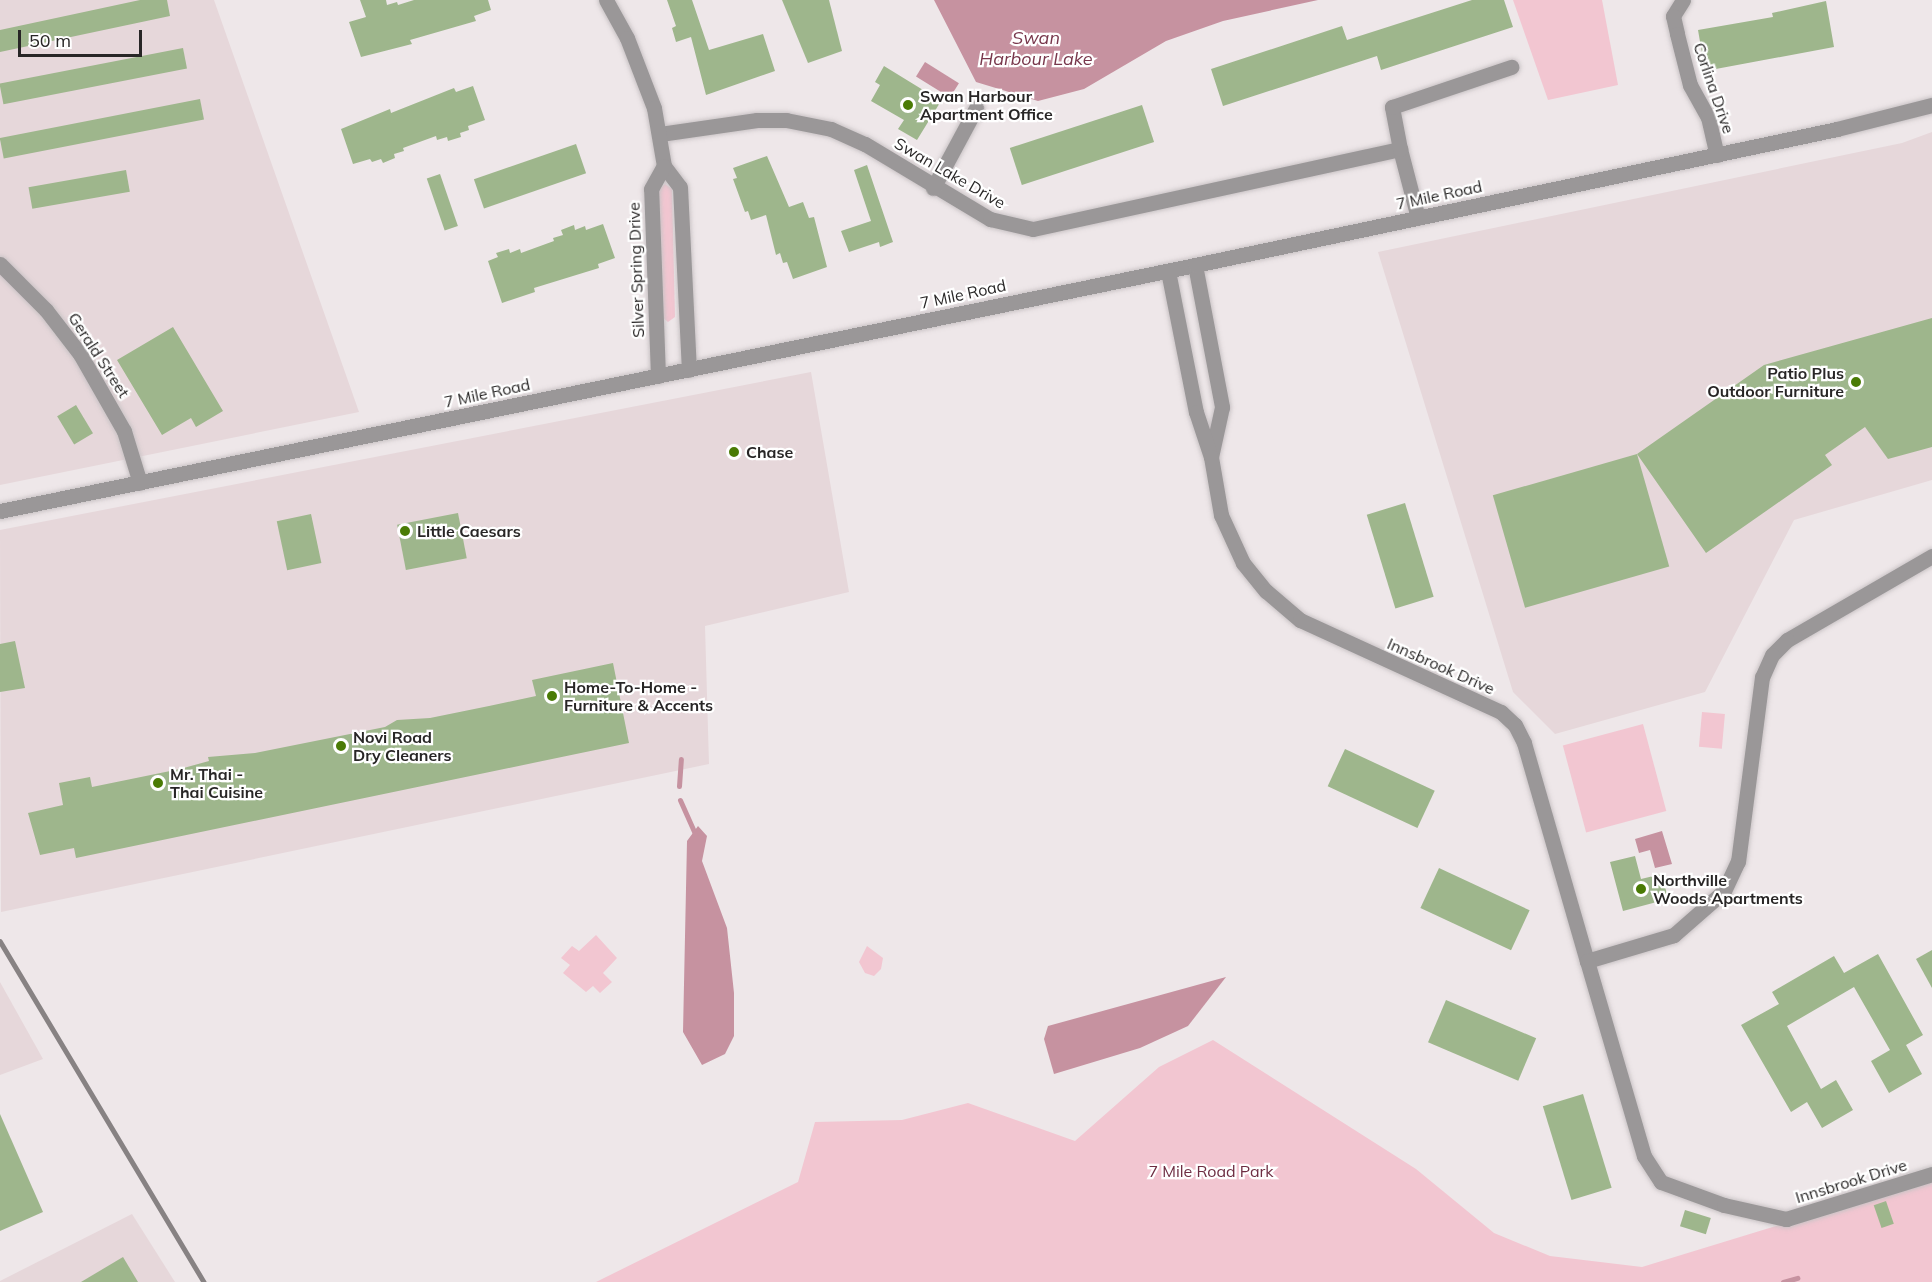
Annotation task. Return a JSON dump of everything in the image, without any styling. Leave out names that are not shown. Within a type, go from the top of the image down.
[{"type":"street","points":[[606,0],[644,80],[660,134],[664,166],[680,187],[689,370]]},
{"type":"street","name":"Corlina Drive","points":[[1683,0],[1673,16],[1690,85],[1708,117],[1717,155]]},
{"type":"street","points":[[1418,218],[1392,107],[1511,67]]},
{"type":"street","name":"7 Mile Road","points":[[0,511],[1168,271],[1717,155],[1932,105]]},
{"type":"street","points":[[933,188],[976,108]]},
{"type":"street","name":"Swan Lake Drive","points":[[660,134],[757,120],[816,125],[865,144],[933,188],[990,219],[1022,227],[1056,227],[1400,149]]},
{"type":"street","name":"Silver Spring Drive","points":[[658,376],[651,189],[664,166]]},
{"type":"street","name":"Gerald Street","points":[[0,264],[46,310],[76,347],[124,431],[140,483]]},
{"type":"street","name":"Innsbrook Drive","points":[[1195,265],[1222,407],[1211,457]]},
{"type":"street","name":"Innsbrook Drive","points":[[1168,271],[1196,412],[1211,457],[1227,532],[1246,568],[1280,604],[1323,632],[1501,712],[1515,724],[1524,743],[1644,1156],[1661,1182],[1724,1205],[1786,1219],[1932,1174]]},
{"type":"street","points":[[1587,961],[1674,935],[1724,891],[1738,861],[1762,677],[1772,655],[1787,640],[1932,556]]},
{"type":"shaded area","points":[[0,0],[214,0],[359,412],[0,485]]},
{"type":"shaded area","points":[[1932,132],[1932,480],[1794,520],[1705,692],[1555,734],[1513,692],[1378,252],[1902,143]]},
{"type":"shaded area","points":[[811,372],[849,592],[705,626],[709,764],[1,912],[0,530]]},
{"type":"shaded area","points":[[0,982],[43,1059],[0,1075]]},
{"type":"shaded area","points":[[132,1214],[175,1282],[0,1282],[0,1281]]},
{"type":"green space","points":[[1513,0],[1602,0],[1618,85],[1548,100]]},
{"type":"green space","points":[[665,184],[672,189],[675,317],[668,322],[662,317],[658,190]]},
{"type":"green space","points":[[1702,712],[1725,714],[1722,749],[1699,747]]},
{"type":"green space","points":[[1643,724],[1666,811],[1586,832],[1563,745]]},
{"type":"green space","points":[[596,935],[617,958],[603,973],[612,982],[600,993],[593,986],[586,992],[563,973],[570,965],[561,958],[572,946],[579,951]]},
{"type":"green space","points":[[867,946],[883,958],[881,969],[874,976],[865,973],[859,962]]},
{"type":"green space","name":"7 Mile Road Park","points":[[1213,1040],[1416,1169],[1494,1233],[1550,1256],[1642,1267],[1932,1178],[1932,1282],[596,1282],[798,1182],[815,1122],[902,1120],[968,1103],[1075,1141],[1159,1067]]},
{"type":"water","name":"Swan Harbour Lake","points":[[934,0],[1318,0],[1223,21],[1166,41],[1084,89],[1038,101],[976,82]]},
{"type":"water","points":[[925,62],[959,83],[950,98],[916,76]]},
{"type":"water","points":[[698,826],[707,836],[702,861],[727,928],[734,993],[734,1036],[725,1054],[702,1065],[683,1032],[687,841]]},
{"type":"water","points":[[1662,831],[1672,864],[1655,868],[1650,850],[1639,853],[1635,839]]},
{"type":"water","points":[[1226,977],[1188,1026],[1140,1048],[1054,1074],[1044,1039],[1048,1026]]},
{"type":"building","points":[[140,0],[167,0],[170,16],[0,52],[0,30]]},
{"type":"building","points":[[360,0],[386,0],[387,5],[397,2],[398,5],[414,0],[488,0],[491,10],[474,16],[476,21],[410,40],[412,44],[361,57],[349,22],[366,17]]},
{"type":"building","points":[[667,0],[692,0],[709,50],[763,34],[775,71],[706,95],[691,37],[676,42],[672,28],[676,26]]},
{"type":"building","points":[[782,0],[829,0],[842,51],[808,63]]},
{"type":"building","points":[[1472,0],[1504,0],[1513,27],[1381,70],[1377,56],[1223,106],[1211,69],[1342,26],[1347,40]]},
{"type":"building","points":[[1826,1],[1834,47],[1705,71],[1698,30],[1773,17],[1772,13]]},
{"type":"building","points":[[183,48],[187,69],[3,104],[0,84]]},
{"type":"building","name":"Swan Harbour Apartment Office","points":[[884,66],[941,101],[917,140],[898,129],[904,120],[871,101],[880,85],[875,82]]},
{"type":"building","points":[[473,86],[485,120],[468,126],[469,130],[460,133],[461,137],[448,141],[447,137],[437,140],[436,136],[403,148],[404,151],[394,154],[395,158],[383,163],[381,159],[372,162],[370,159],[353,164],[341,129],[390,109],[391,113],[454,88],[456,92]]},
{"type":"building","points":[[200,99],[204,120],[4,159],[0,138]]},
{"type":"building","points":[[1142,105],[1154,142],[1022,185],[1010,148]]},
{"type":"building","points":[[576,144],[586,173],[484,208],[474,179]]},
{"type":"building","points":[[767,156],[789,207],[803,202],[809,218],[814,217],[827,267],[793,279],[787,262],[783,263],[780,253],[776,255],[766,215],[751,220],[748,211],[745,212],[733,179],[737,178],[733,168]]},
{"type":"building","points":[[867,165],[893,242],[880,247],[879,242],[849,252],[841,231],[871,221],[854,170]]},
{"type":"building","points":[[126,170],[130,192],[32,209],[29,187]]},
{"type":"building","points":[[440,174],[458,226],[445,231],[427,179]]},
{"type":"building","points":[[603,224],[615,258],[598,264],[599,268],[534,288],[535,292],[502,303],[488,261],[498,257],[496,253],[509,249],[510,253],[520,249],[521,253],[554,241],[553,238],[563,235],[561,230],[574,225],[575,230],[585,226],[586,230]]},
{"type":"building","points":[[1932,318],[1932,447],[1888,459],[1865,427],[1825,455],[1832,465],[1706,553],[1637,454],[1764,365]]},
{"type":"building","points":[[173,327],[223,411],[196,427],[191,418],[162,435],[117,360]]},
{"type":"building","points":[[76,405],[93,433],[74,445],[57,416]]},
{"type":"building","points":[[1637,454],[1669,566],[1525,608],[1493,495]]},
{"type":"building","points":[[1405,503],[1434,597],[1395,608],[1367,515]]},
{"type":"building","points":[[458,513],[467,558],[406,570],[397,525]]},
{"type":"building","points":[[311,514],[321,563],[287,570],[277,521]]},
{"type":"building","points":[[15,641],[25,688],[0,692],[0,644]]},
{"type":"building","points":[[613,663],[629,743],[76,858],[74,848],[40,855],[28,813],[63,805],[59,783],[90,777],[92,787],[180,769],[209,761],[208,757],[255,753],[385,727],[397,720],[430,718],[536,696],[532,680]]},
{"type":"building","points":[[1345,749],[1435,791],[1417,828],[1328,786]]},
{"type":"building","name":"Northville Woods Apartments","points":[[1635,856],[1641,879],[1662,874],[1668,899],[1623,911],[1610,862]]},
{"type":"building","points":[[1439,868],[1530,910],[1511,950],[1420,908]]},
{"type":"building","points":[[1932,950],[1932,988],[1916,959]]},
{"type":"building","points":[[1878,954],[1923,1035],[1906,1045],[1922,1074],[1889,1093],[1871,1061],[1890,1050],[1854,987],[1787,1026],[1821,1089],[1836,1080],[1853,1110],[1822,1128],[1807,1102],[1791,1112],[1741,1025],[1779,1004],[1772,992],[1834,956],[1844,973]]},
{"type":"building","points":[[1446,1000],[1536,1038],[1518,1081],[1428,1042]]},
{"type":"building","points":[[1583,1094],[1612,1188],[1571,1200],[1543,1106]]},
{"type":"building","points":[[0,1114],[43,1212],[0,1231]]},
{"type":"building","points":[[1886,1201],[1894,1224],[1882,1228],[1874,1205]]},
{"type":"building","points":[[1685,1210],[1711,1218],[1706,1234],[1680,1226]]},
{"type":"building","points":[[123,1257],[138,1282],[81,1282]]},
{"type":"waterway","points":[[679,786],[681,759]]},
{"type":"waterway","points":[[680,800],[695,834]]},
{"type":"waterway","points":[[1783,1282],[1797,1278]]},
{"type":"railway","points":[[0,941],[204,1282]]},
{"type":"place","name":"Swan Harbour Apartment Office","points":[[908,105]]},
{"type":"place","name":"Patio Plus Outdoor Furniture","points":[[1856,382]]},
{"type":"place","name":"Chase","points":[[734,452]]},
{"type":"place","name":"Little Caesars","points":[[405,531]]},
{"type":"place","name":"Home-To-Home - Furniture & Accents","points":[[552,696]]},
{"type":"place","name":"Novi Road Dry Cleaners","points":[[341,746]]},
{"type":"place","name":"Mr. Thai - Thai Cuisine","points":[[158,783]]},
{"type":"place","name":"Northville Woods Apartments","points":[[1641,889]]}]
